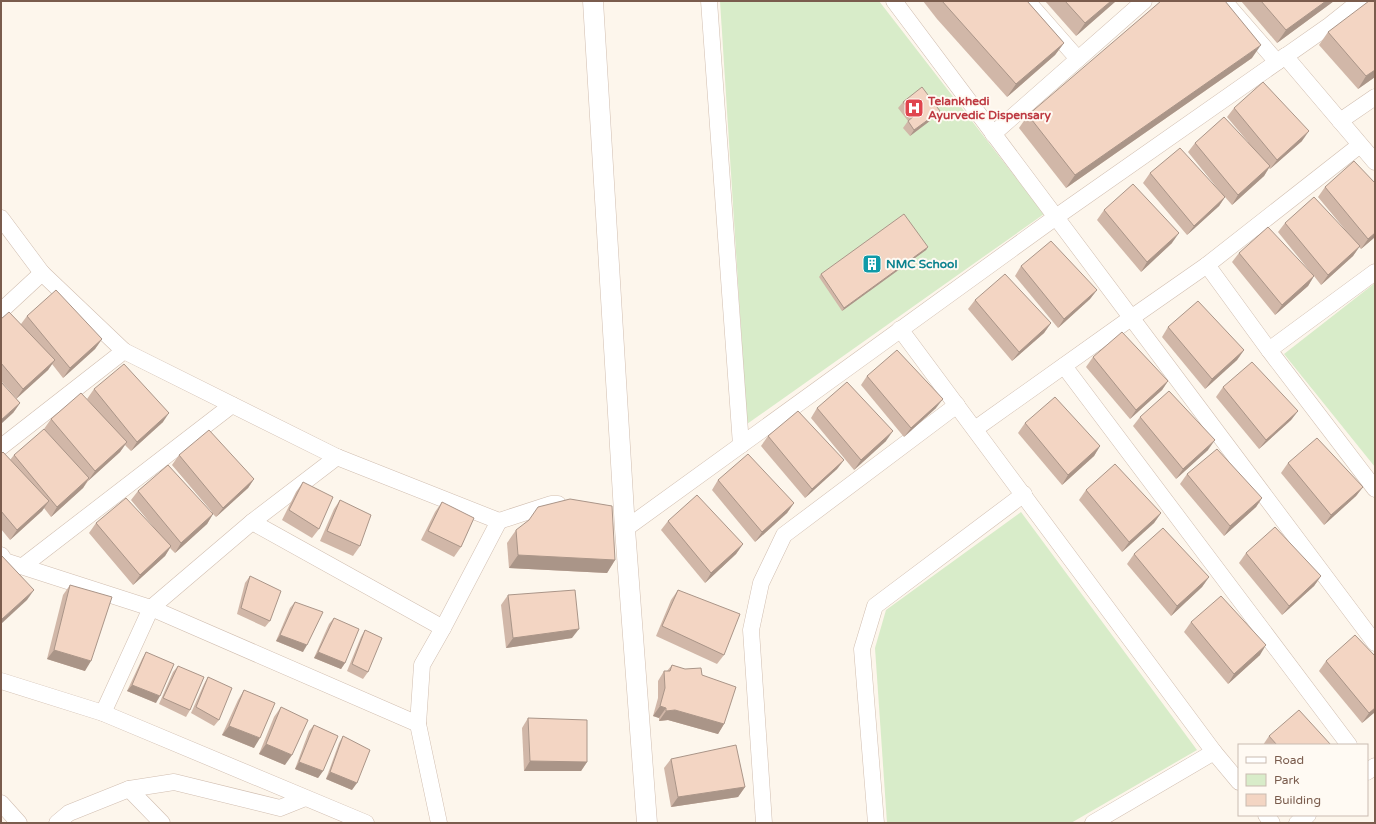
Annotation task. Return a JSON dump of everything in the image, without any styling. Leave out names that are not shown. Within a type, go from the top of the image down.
[{"type":"street","points":[[593,1],[617,506],[625,529],[647,823]]},
{"type":"street","points":[[709,1],[741,445]]},
{"type":"street","points":[[894,1],[1375,643]]},
{"type":"street","points":[[1027,1],[1078,59]]},
{"type":"street","points":[[993,134],[1144,1]]},
{"type":"street","points":[[1224,1],[1340,121],[1375,162]]},
{"type":"street","points":[[625,529],[900,329],[1056,217],[1330,25],[1360,1]]},
{"type":"street","points":[[1340,121],[1375,96]]},
{"type":"street","points":[[975,429],[1207,265],[1360,145]]},
{"type":"street","points":[[1,218],[42,273],[124,351],[337,457],[499,521],[551,504],[573,505]]},
{"type":"street","points":[[1207,265],[1269,350],[1375,489]]},
{"type":"street","points":[[1269,350],[1375,272]]},
{"type":"street","points":[[1,311],[42,273]]},
{"type":"street","points":[[900,329],[1024,494],[1214,752],[1238,781]]},
{"type":"street","points":[[1,447],[124,351]]},
{"type":"street","points":[[1064,366],[1348,744]]},
{"type":"street","points":[[23,566],[232,405]]},
{"type":"street","points":[[764,823],[751,630],[761,583],[784,535],[957,405]]},
{"type":"street","points":[[103,713],[151,608],[252,522],[337,457]]},
{"type":"street","points":[[876,823],[862,649],[875,606],[1024,494]]},
{"type":"street","points":[[439,823],[418,724],[422,665],[499,521]]},
{"type":"street","points":[[252,522],[443,628]]},
{"type":"street","points":[[1,555],[5,561],[151,608],[418,724]]},
{"type":"street","points":[[1,681],[103,713],[366,823]]},
{"type":"street","points":[[1093,823],[1214,752]]},
{"type":"street","points":[[58,823],[69,813],[129,789],[174,782],[280,808],[305,798]]},
{"type":"street","points":[[129,789],[162,823]]},
{"type":"street","points":[[1,803],[19,823]]},
{"type":"street","points":[[1297,823],[1307,816]]},
{"type":"green space","points":[[720,1],[879,1],[1044,214],[747,424]]},
{"type":"green space","points":[[1375,283],[1375,467],[1284,354]]},
{"type":"green space","points":[[1021,512],[1197,750],[1071,823],[887,823],[875,648],[886,610]]},
{"type":"building","points":[[942,1],[1027,1],[1064,43],[1016,84]]},
{"type":"building","points":[[1065,1],[1111,1],[1085,23]]},
{"type":"building","points":[[1161,1],[1225,1],[1261,45],[1075,175],[1028,115]]},
{"type":"building","points":[[1261,1],[1326,1],[1286,30]]},
{"type":"building","points":[[1369,1],[1375,1],[1375,70],[1366,76],[1328,32]]},
{"type":"building","points":[[1263,82],[1309,131],[1277,160],[1234,108]]},
{"type":"building","points":[[922,87],[940,111],[914,130],[908,121],[914,116],[903,102]]},
{"type":"building","points":[[1224,117],[1270,166],[1238,195],[1195,143]]},
{"type":"building","points":[[1180,148],[1225,197],[1194,226],[1150,173]]},
{"type":"building","points":[[1354,161],[1375,183],[1375,233],[1368,239],[1325,187]]},
{"type":"building","points":[[1133,184],[1179,233],[1147,262],[1104,210]]},
{"type":"building","points":[[1314,197],[1360,246],[1328,275],[1285,223]]},
{"type":"building","name":"NMC School","points":[[904,214],[928,247],[844,308],[821,274]]},
{"type":"building","points":[[1268,227],[1314,276],[1282,305],[1239,253]]},
{"type":"building","points":[[1051,241],[1097,290],[1064,319],[1021,266]]},
{"type":"building","points":[[1005,274],[1051,323],[1019,352],[975,300]]},
{"type":"building","points":[[56,290],[102,339],[70,368],[27,316]]},
{"type":"building","points":[[1198,301],[1244,350],[1212,379],[1168,327]]},
{"type":"building","points":[[9,312],[55,360],[23,389],[1,363],[1,319]]},
{"type":"building","points":[[1122,332],[1168,381],[1136,410],[1093,357]]},
{"type":"building","points":[[897,350],[943,399],[911,428],[867,376]]},
{"type":"building","points":[[1252,362],[1298,411],[1266,440],[1223,387]]},
{"type":"building","points":[[124,364],[169,413],[137,442],[94,389]]},
{"type":"building","points":[[1,382],[20,403],[1,420]]},
{"type":"building","points":[[847,382],[893,431],[861,460],[817,408]]},
{"type":"building","points":[[1169,391],[1215,440],[1183,469],[1140,417]]},
{"type":"building","points":[[81,393],[127,442],[95,471],[51,419]]},
{"type":"building","points":[[1055,397],[1100,446],[1068,475],[1025,423]]},
{"type":"building","points":[[798,411],[844,460],[812,489],[768,436]]},
{"type":"building","points":[[44,429],[89,478],[57,507],[14,455]]},
{"type":"building","points":[[209,430],[254,479],[223,508],[179,455]]},
{"type":"building","points":[[1317,438],[1363,487],[1331,515],[1288,463]]},
{"type":"building","points":[[1217,449],[1262,498],[1230,526],[1187,474]]},
{"type":"building","points":[[3,452],[49,501],[17,530],[1,511],[1,454]]},
{"type":"building","points":[[748,454],[794,503],[762,532],[718,480]]},
{"type":"building","points":[[1115,464],[1161,513],[1129,542],[1086,490]]},
{"type":"building","points":[[168,465],[213,514],[181,543],[138,491]]},
{"type":"building","points":[[303,482],[333,497],[319,529],[289,510]]},
{"type":"building","points":[[697,495],[743,544],[711,573],[668,521]]},
{"type":"building","points":[[126,498],[171,546],[140,575],[96,523]]},
{"type":"building","points":[[570,499],[612,506],[615,560],[518,555],[516,530],[529,520],[538,507]]},
{"type":"building","points":[[340,500],[371,515],[360,546],[327,531]]},
{"type":"building","points":[[442,502],[474,518],[461,547],[428,531]]},
{"type":"building","points":[[1275,527],[1321,576],[1289,606],[1246,553]]},
{"type":"building","points":[[1163,528],[1209,577],[1177,606],[1134,554]]},
{"type":"building","points":[[1,555],[34,590],[2,619],[1,618]]},
{"type":"building","points":[[250,576],[281,591],[270,621],[241,608]]},
{"type":"building","points":[[70,585],[112,597],[91,661],[54,650]]},
{"type":"building","points":[[575,590],[579,629],[513,638],[508,595]]},
{"type":"building","points":[[678,590],[740,614],[724,655],[662,626]]},
{"type":"building","points":[[1221,596],[1266,645],[1234,674],[1191,622]]},
{"type":"building","points":[[295,602],[323,612],[307,645],[280,635]]},
{"type":"building","points":[[334,618],[359,629],[345,663],[318,652]]},
{"type":"building","points":[[365,630],[382,638],[368,672],[352,664]]},
{"type":"building","points":[[1355,635],[1375,656],[1375,708],[1369,713],[1326,661]]},
{"type":"building","points":[[146,652],[174,664],[160,696],[132,685]]},
{"type":"building","points":[[672,665],[685,669],[701,668],[702,675],[736,687],[724,724],[675,710],[666,711],[666,708],[660,706],[665,688],[664,671],[670,671]]},
{"type":"building","points":[[178,666],[204,677],[190,710],[163,698]]},
{"type":"building","points":[[208,677],[232,688],[219,720],[196,707]]},
{"type":"building","points":[[244,690],[275,703],[260,738],[229,726]]},
{"type":"building","points":[[281,707],[308,720],[292,755],[266,744]]},
{"type":"building","points":[[1299,710],[1330,744],[1276,744],[1269,736]]},
{"type":"building","points":[[528,718],[587,720],[587,762],[530,761]]},
{"type":"building","points":[[314,725],[338,736],[323,771],[299,762]]},
{"type":"building","points":[[343,736],[370,750],[357,783],[330,772]]},
{"type":"building","points":[[736,745],[745,787],[678,797],[671,759]]},
{"type":"place","name":"Telankhedi Ayurvedic Dispensary","points":[[914,108]]},
{"type":"place","name":"NMC School","points":[[872,264]]}]
